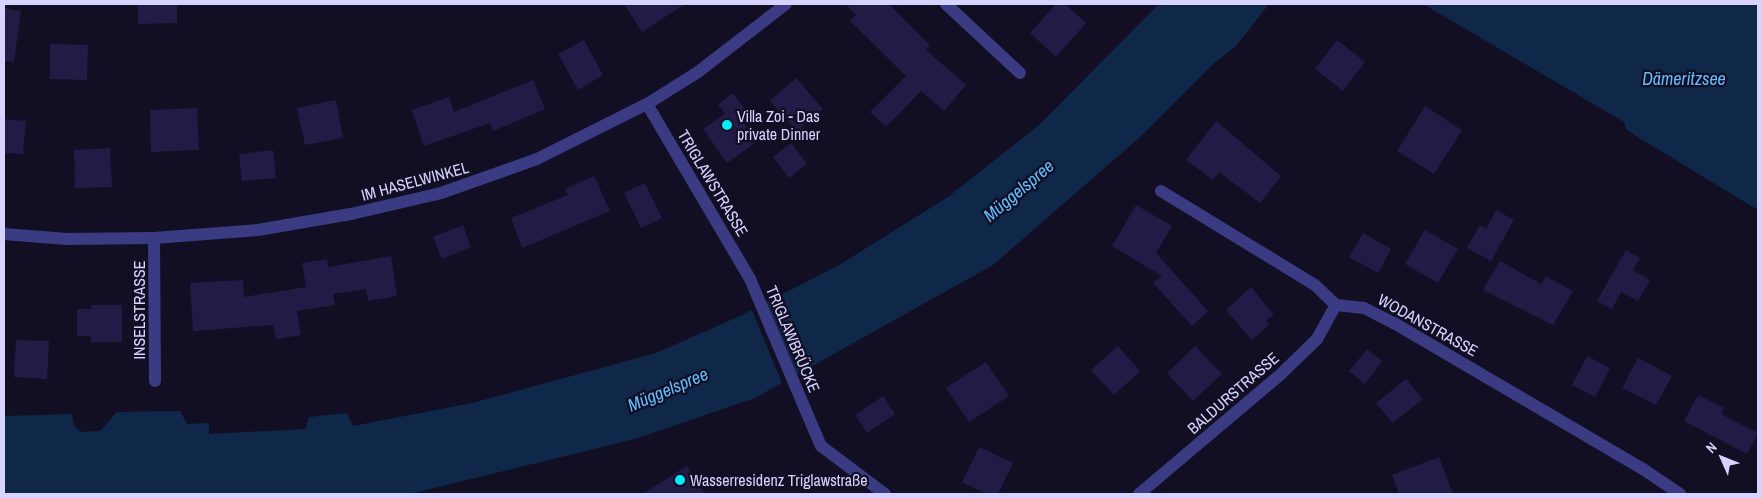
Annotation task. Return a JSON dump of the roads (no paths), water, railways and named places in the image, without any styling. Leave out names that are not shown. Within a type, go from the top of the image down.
[{"type":"street","name":"IM HASELWINKEL","points":[[4,234],[67,239],[154,238],[258,230],[351,214],[441,193],[537,159],[647,104],[698,72],[786,4]]},
{"type":"street","points":[[946,4],[1020,73]]},
{"type":"street","name":"TRIGLAWSTRASSE","points":[[647,104],[750,279]]},
{"type":"street","points":[[1161,191],[1315,285],[1336,305]]},
{"type":"street","name":"INSELSTRASSE","points":[[154,238],[155,381]]},
{"type":"street","name":"TRIGLAWBRÜCKE","points":[[750,279],[821,446],[885,494]]},
{"type":"street","name":"BALDURSTRASSE","points":[[1139,494],[1282,373],[1317,338],[1336,305]]},
{"type":"street","name":"WODANSTRASSE","points":[[1336,305],[1364,308],[1394,323],[1643,469],[1680,494]]},
{"type":"water","name":"Müggelspree","points":[[1159,4],[1269,4],[1236,46],[1212,65],[1139,138],[993,265],[755,398],[635,439],[410,494],[4,494],[4,416],[72,414],[74,426],[81,432],[100,431],[117,412],[180,411],[187,424],[209,423],[209,434],[306,429],[309,417],[347,413],[353,426],[472,403],[656,353],[742,315],[839,265],[948,197],[1039,125]]},
{"type":"water","name":"Dämeritzsee","points":[[1423,4],[1758,4],[1758,210],[1636,136],[1626,129],[1624,122]]},
{"type":"place","name":"Villa Zoi - Das private Dinner","points":[[727,125]]},
{"type":"place","name":"Wasserresidenz Triglawstraße","points":[[680,480]]}]
